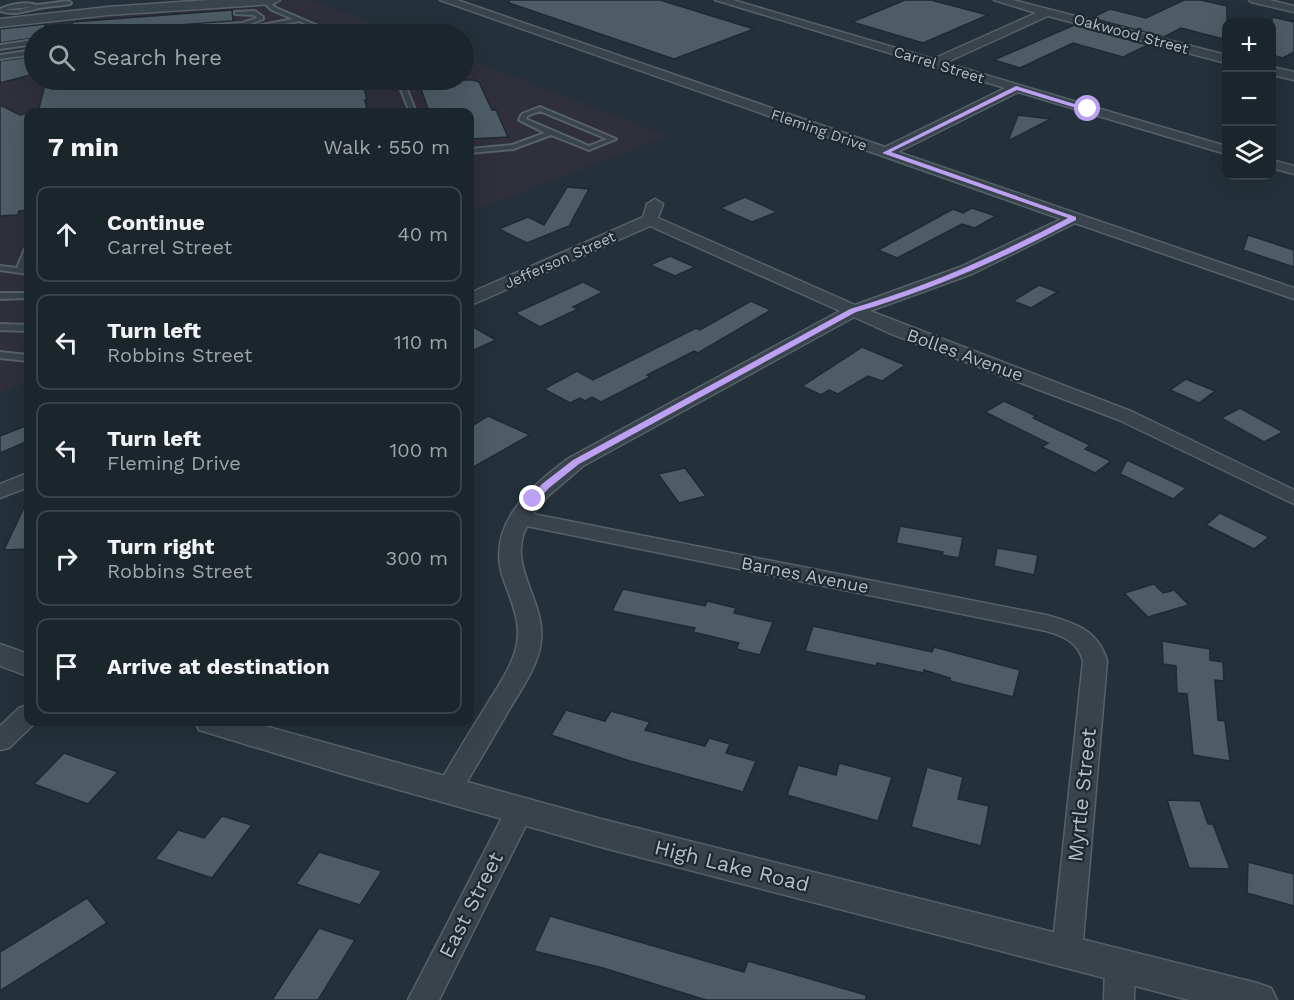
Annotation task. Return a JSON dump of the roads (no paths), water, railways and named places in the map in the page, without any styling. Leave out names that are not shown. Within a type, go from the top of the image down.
[{"type":"street","points":[[0,22],[68,6],[273,0]]},
{"type":"street","name":"Fleming Drive","points":[[446,0],[1294,294]]},
{"type":"street","name":"Carrel Street","points":[[722,0],[1222,149]]},
{"type":"street","name":"Oakwood Street","points":[[1000,0],[1222,58]]},
{"type":"street","points":[[1255,0],[1294,9]]},
{"type":"street","points":[[934,63],[1048,12]]},
{"type":"street","points":[[1276,71],[1294,76]]},
{"type":"street","points":[[885,153],[1016,88]]},
{"type":"street","points":[[1276,165],[1294,170]]},
{"type":"street","name":"Jefferson Street","points":[[474,297],[652,212]]},
{"type":"street","name":"Bolles Avenue","points":[[652,212],[853,311],[1126,416],[1294,498]]},
{"type":"street","points":[[448,792],[518,673],[529,644],[530,618],[509,561],[509,547],[513,532],[521,518],[545,486],[576,462],[853,311],[888,301],[1006,254],[1074,218]]},
{"type":"street","points":[[0,492],[24,481]]},
{"type":"street","name":"Barnes Avenue","points":[[521,518],[1046,622],[1069,629],[1086,641]]},
{"type":"street","name":"Myrtle Street","points":[[1066,952],[1095,662],[1093,650],[1086,641]]},
{"type":"street","points":[[0,655],[24,664]]},
{"type":"street","points":[[0,741],[24,718]]},
{"type":"street","name":"High Lake Road","points":[[225,726],[519,811],[1257,1000]]},
{"type":"street","name":"East Street","points":[[423,1000],[519,811]]},
{"type":"street","points":[[1119,1000],[1120,965]]},
{"type":"lane","points":[[265,1],[274,9],[311,24]]},
{"type":"lane","points":[[36,7],[27,5],[2,10],[11,12],[36,7],[68,6]]},
{"type":"lane","points":[[237,13],[255,13],[261,18],[246,24]]},
{"type":"lane","points":[[278,24],[299,19]]},
{"type":"lane","points":[[0,47],[24,43]]},
{"type":"lane","points":[[0,57],[24,53]]},
{"type":"lane","points":[[404,90],[411,108]]},
{"type":"lane","points":[[474,152],[513,147],[551,133],[589,148],[613,139],[540,109],[524,114],[522,120],[551,133]]},
{"type":"lane","points":[[0,268],[24,271]]},
{"type":"lane","points":[[0,296],[24,296]]},
{"type":"lane","points":[[0,327],[24,328]]},
{"type":"lane","points":[[0,356],[24,358]]}]
